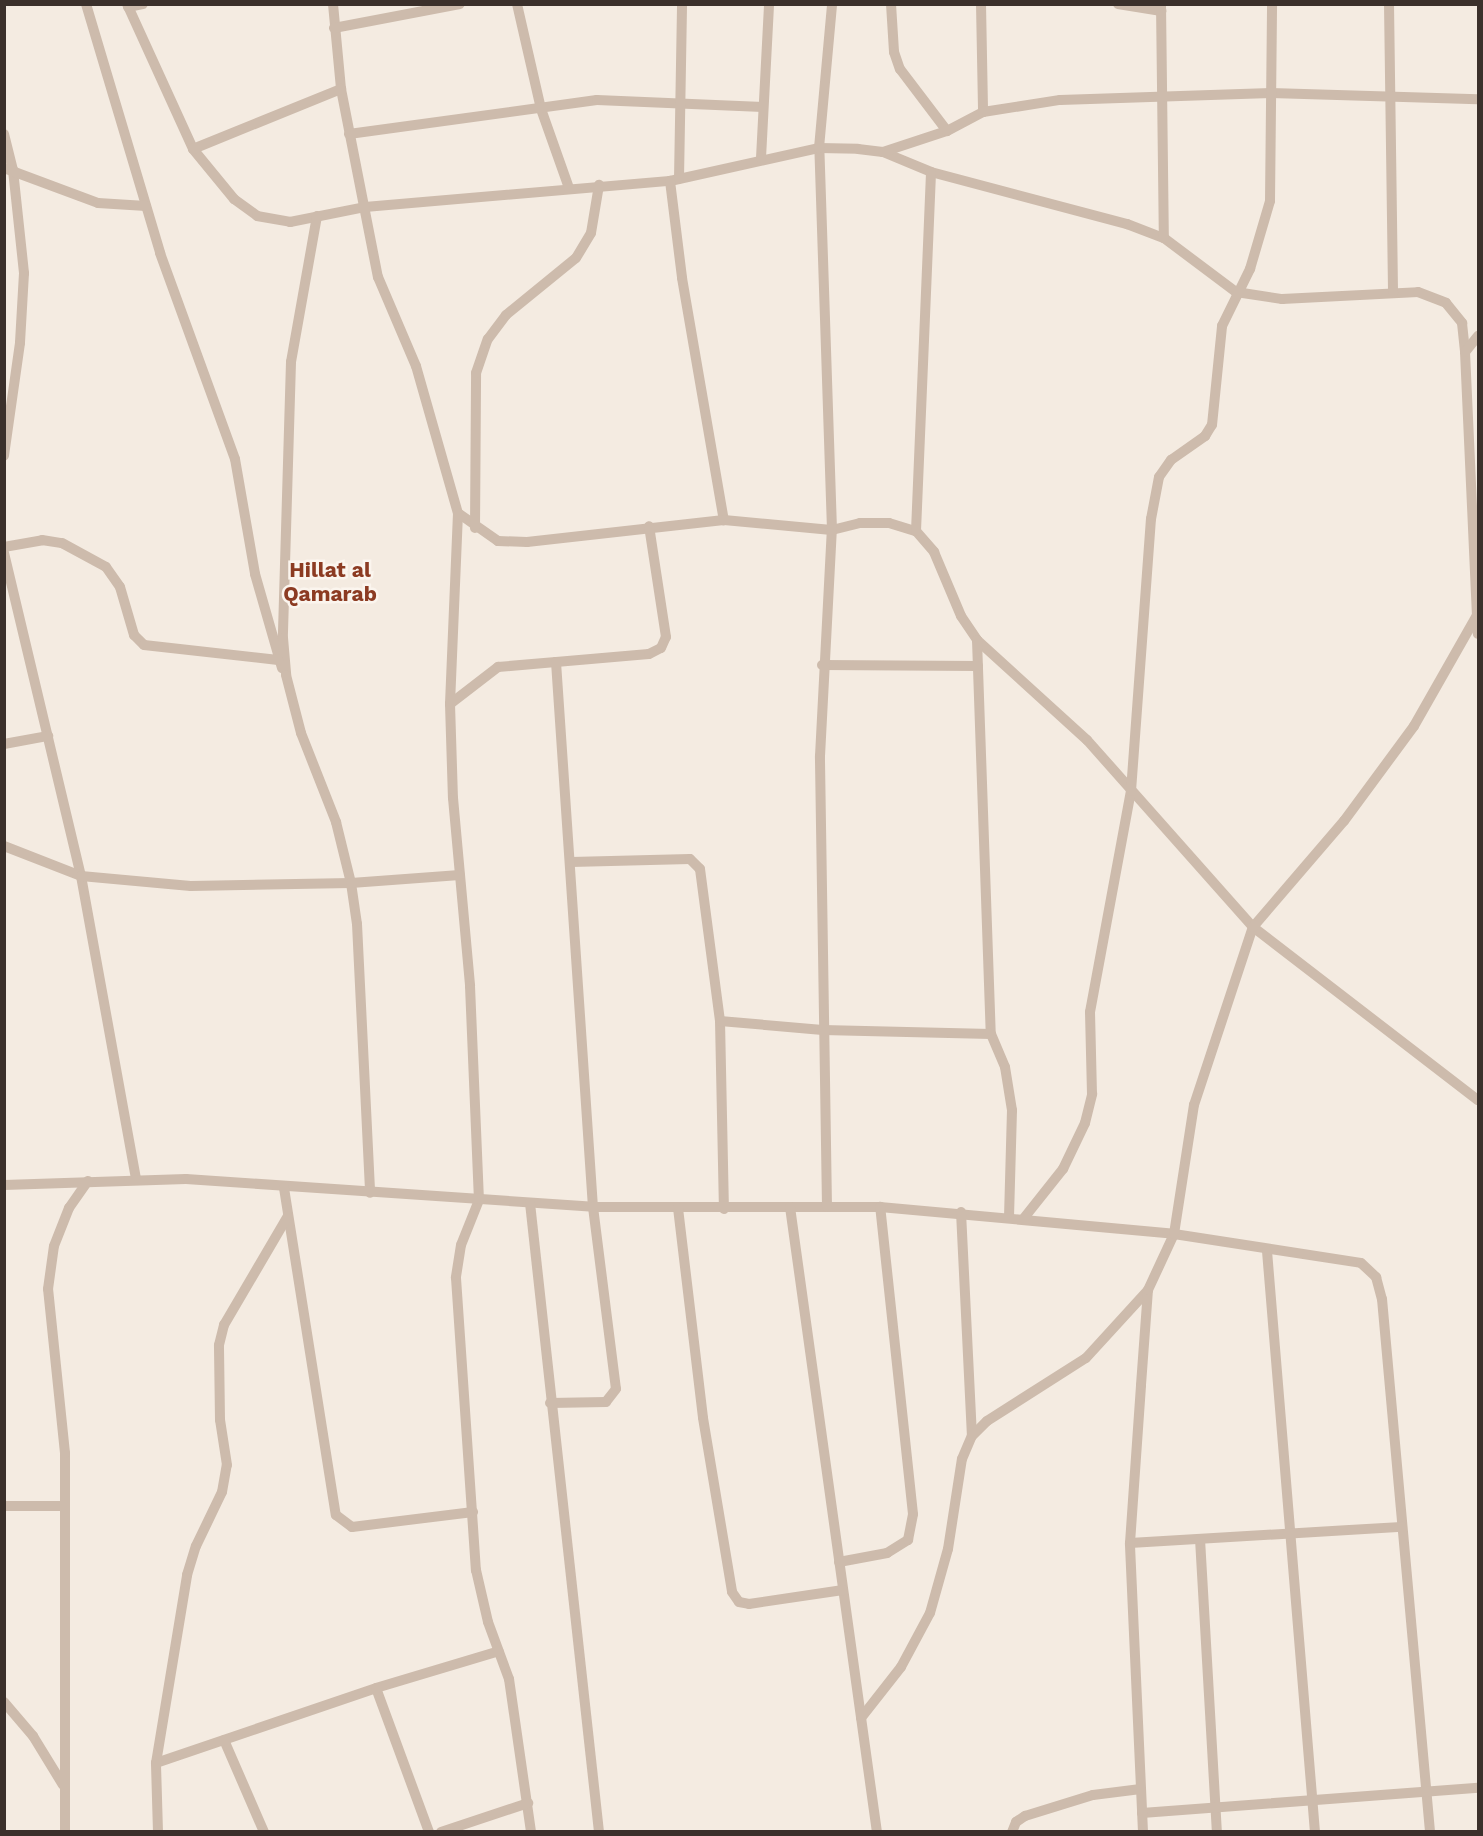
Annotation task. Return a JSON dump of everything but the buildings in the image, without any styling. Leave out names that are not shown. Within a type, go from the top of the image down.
[{"type":"street","points":[[86,4],[146,206],[235,459],[255,574],[278,660],[286,675]]},
{"type":"street","points":[[143,4],[127,6],[193,148],[234,199],[257,216],[290,222],[365,207],[675,180],[760,158],[819,148],[883,152],[932,172],[1127,224],[1164,238],[1236,292],[1282,299],[1418,292],[1446,303],[1462,323],[1465,352],[1474,472],[1479,634]]},
{"type":"street","points":[[333,4],[341,89],[378,277],[416,366],[458,513],[450,704],[460,875],[470,986],[479,1200],[461,1245],[456,1278],[476,1570],[509,1679],[531,1832]]},
{"type":"street","points":[[334,28],[460,4]]},
{"type":"street","points":[[517,4],[541,110],[569,188]]},
{"type":"street","points":[[682,4],[680,102],[675,180],[682,278],[724,520]]},
{"type":"street","points":[[760,158],[769,4]]},
{"type":"street","points":[[827,1207],[823,1030],[822,665],[832,530],[819,148],[832,4]]},
{"type":"street","points":[[891,4],[894,52],[900,69],[947,131]]},
{"type":"street","points":[[981,4],[983,112]]},
{"type":"street","points":[[1118,4],[1161,8],[1164,96],[1164,238]]},
{"type":"street","points":[[1024,1218],[1063,1169],[1090,1104],[1091,1003],[1131,791],[1151,519],[1159,477],[1171,460],[1205,436],[1212,425],[1222,326],[1236,292],[1250,269],[1270,201],[1272,4]]},
{"type":"street","points":[[1389,4],[1393,293]]},
{"type":"street","points":[[193,148],[341,89]]},
{"type":"street","points":[[883,152],[947,131],[983,112],[1060,100],[1271,93],[1479,99]]},
{"type":"street","points":[[349,134],[541,110],[597,100],[764,107]]},
{"type":"street","points":[[4,134],[24,307],[4,456]]},
{"type":"street","points":[[9,169],[67,194],[98,203],[146,206]]},
{"type":"street","points":[[915,531],[932,172]]},
{"type":"street","points":[[474,528],[476,373],[488,339],[506,315],[576,258],[591,233],[599,185]]},
{"type":"street","points":[[317,216],[291,362],[283,638],[286,675],[301,733],[336,822],[351,883],[357,924],[370,1192]]},
{"type":"street","points":[[1465,352],[1479,336]]},
{"type":"street","points":[[458,513],[474,528],[498,541],[527,542],[649,526],[724,520],[832,530],[860,523],[889,523],[915,531],[934,552],[961,616],[977,640],[1086,740],[1253,927],[1479,1100]]},
{"type":"street","points":[[450,704],[498,667],[649,654],[661,648],[666,637],[649,526]]},
{"type":"street","points":[[4,547],[42,540],[62,543],[106,567],[120,587],[134,635],[144,645],[278,660]]},
{"type":"street","points":[[4,553],[81,876],[136,1179]]},
{"type":"street","points":[[861,1718],[901,1667],[930,1613],[948,1549],[962,1459],[972,1436],[987,1421],[1086,1358],[1148,1290],[1174,1234],[1194,1105],[1253,927],[1344,821],[1414,726],[1477,613]]},
{"type":"street","points":[[977,640],[991,1034],[1005,1067],[1012,1110],[1009,1216]]},
{"type":"street","points":[[550,1403],[606,1402],[616,1389],[593,1207],[556,662]]},
{"type":"street","points":[[822,665],[978,666]]},
{"type":"street","points":[[4,744],[48,736]]},
{"type":"street","points":[[4,846],[81,876],[191,886],[351,883],[460,875]]},
{"type":"street","points":[[571,862],[679,859],[696,862],[700,868],[720,1022],[724,1209]]},
{"type":"street","points":[[720,1022],[823,1030],[991,1034]]},
{"type":"street","points":[[4,1185],[136,1179],[593,1207],[724,1209],[880,1207],[1009,1216],[1174,1234],[1267,1251],[1361,1263],[1376,1277],[1382,1299],[1430,1832]]},
{"type":"street","points":[[65,1832],[63,1786],[65,1453],[48,1289],[54,1246],[69,1208],[88,1180]]},
{"type":"street","points":[[284,1188],[336,1515],[352,1527],[473,1512]]},
{"type":"street","points":[[530,1203],[550,1403],[599,1832]]},
{"type":"street","points":[[790,1207],[877,1832]]},
{"type":"street","points":[[839,1562],[894,1549],[908,1540],[913,1514],[880,1207]]},
{"type":"street","points":[[678,1208],[703,1418],[732,1592],[739,1602],[749,1604],[843,1590]]},
{"type":"street","points":[[961,1212],[972,1436]]},
{"type":"street","points":[[158,1832],[156,1763],[187,1575],[222,1492],[227,1465],[220,1420],[219,1346],[224,1325],[288,1216]]},
{"type":"street","points":[[1267,1251],[1288,1534],[1315,1832]]},
{"type":"street","points":[[1143,1832],[1130,1543],[1148,1290]]},
{"type":"street","points":[[4,1506],[65,1506]]},
{"type":"street","points":[[1130,1543],[1402,1527]]},
{"type":"street","points":[[1200,1539],[1217,1832]]},
{"type":"street","points":[[156,1763],[376,1688],[499,1651]]},
{"type":"street","points":[[376,1688],[429,1832]]},
{"type":"street","points":[[4,1702],[33,1736],[63,1786]]},
{"type":"street","points":[[224,1740],[264,1832]]},
{"type":"street","points":[[1142,1813],[1479,1788]]},
{"type":"street","points":[[1012,1832],[1016,1822],[1025,1816],[1094,1795],[1141,1789]]},
{"type":"street","points":[[441,1832],[528,1803]]},
{"type":"district","name":"Hillat al Qamarab","points":[[330,582]]}]
